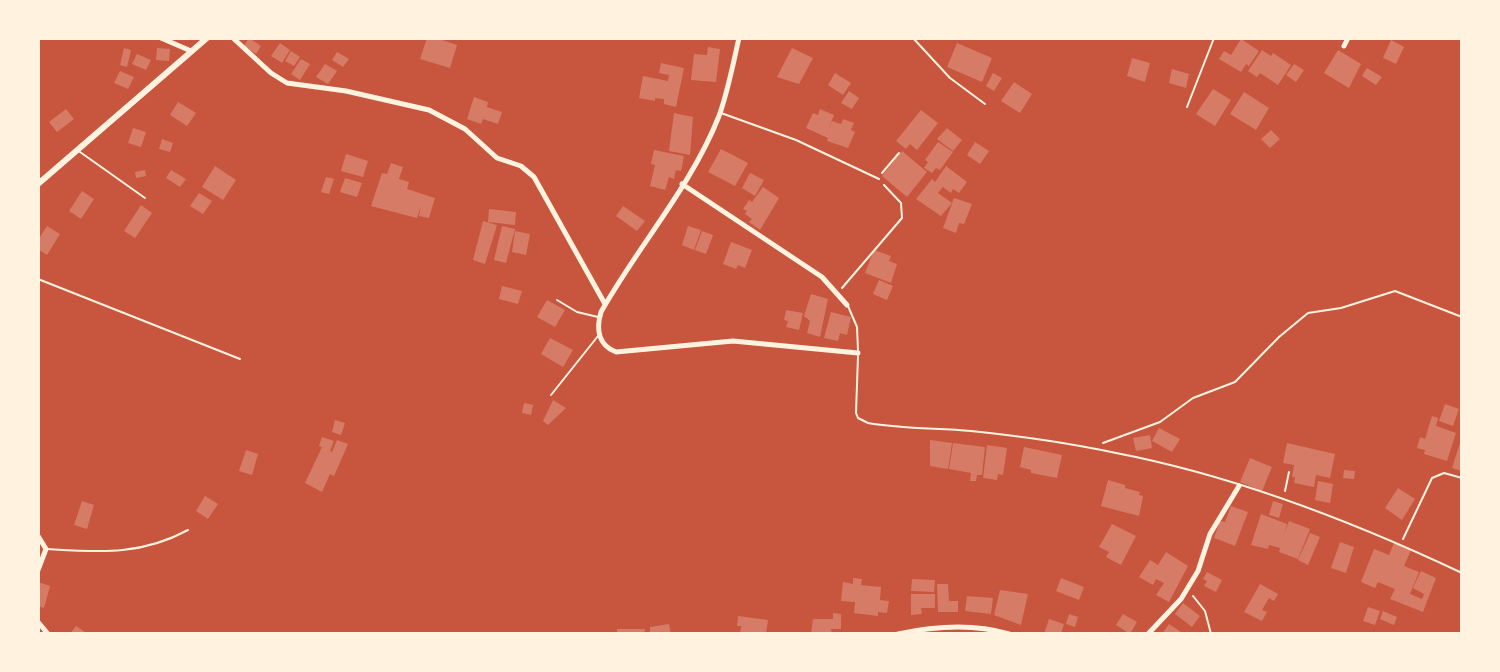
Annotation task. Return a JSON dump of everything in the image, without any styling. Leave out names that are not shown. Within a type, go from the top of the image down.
[{"type":"street","points":[[161,38],[191,51]]},
{"type":"street","points":[[38,184],[207,38]]},
{"type":"street","points":[[233,38],[271,73],[287,83],[346,91],[429,110],[465,129],[497,158],[521,166],[534,177],[605,304]]},
{"type":"street","points":[[739,38],[720,113],[682,184],[605,304],[599,318],[599,335],[608,348],[616,352],[733,341],[858,353]]},
{"type":"street","points":[[1344,46],[1348,38]]},
{"type":"street","points":[[682,184],[822,277],[847,305]]},
{"type":"street","points":[[1148,634],[1198,571],[1215,523],[1239,486]]},
{"type":"street","points":[[38,536],[46,549],[38,570]]},
{"type":"street","points":[[38,622],[48,634]]},
{"type":"street","points":[[898,634],[954,626],[978,627],[1009,634]]},
{"type":"lane","points":[[720,113],[796,140],[879,179]]},
{"type":"lane","points":[[76,149],[145,198]]},
{"type":"lane","points":[[557,300],[577,312],[599,318]]},
{"type":"lane","points":[[847,305],[857,327],[855,408],[862,421],[887,426],[1007,436],[1094,449],[1170,465],[1284,500],[1401,544],[1462,573]]},
{"type":"lane","points":[[551,395],[599,335]]},
{"type":"lane","points":[[46,549],[112,552],[163,544],[188,530]]},
{"type":"path","points":[[913,38],[950,78],[985,104]]},
{"type":"path","points":[[1187,107],[1214,38]]},
{"type":"path","points":[[838,292],[902,218],[901,203],[879,179],[899,153]]},
{"type":"path","points":[[38,279],[240,359]]},
{"type":"path","points":[[1094,449],[1111,438],[1160,422],[1202,393],[1235,382],[1286,330],[1308,313],[1341,308],[1395,291],[1462,317]]},
{"type":"path","points":[[1284,500],[1289,472]]},
{"type":"path","points":[[1401,544],[1432,478],[1444,473],[1462,478]]},
{"type":"path","points":[[1187,588],[1205,611],[1211,634]]},
{"type":"building","points":[[249,38],[261,46],[256,54],[244,46]]},
{"type":"building","points":[[427,38],[457,45],[450,68],[420,59]]},
{"type":"building","points":[[1241,39],[1259,51],[1241,72],[1219,59],[1224,51],[1231,55]]},
{"type":"building","points":[[1391,40],[1404,47],[1396,64],[1383,58]]},
{"type":"building","points":[[280,43],[290,50],[282,63],[271,56]]},
{"type":"building","points":[[957,43],[992,58],[982,82],[947,67]]},
{"type":"building","points":[[708,47],[720,49],[716,82],[691,80],[694,54],[707,55]]},
{"type":"building","points":[[124,48],[131,50],[127,67],[120,65]]},
{"type":"building","points":[[157,48],[170,49],[169,61],[156,60]]},
{"type":"building","points":[[792,48],[813,58],[799,84],[777,77]]},
{"type":"building","points":[[1262,50],[1291,65],[1278,85],[1260,73],[1257,77],[1248,71]]},
{"type":"building","points":[[1338,50],[1361,64],[1349,88],[1324,73]]},
{"type":"building","points":[[291,51],[300,57],[294,66],[285,61]]},
{"type":"building","points":[[337,52],[349,59],[343,67],[332,60]]},
{"type":"building","points":[[137,54],[151,60],[146,70],[132,64]]},
{"type":"building","points":[[1132,58],[1150,63],[1145,82],[1127,76]]},
{"type":"building","points":[[301,59],[310,64],[300,80],[291,74]]},
{"type":"building","points":[[661,63],[684,68],[676,107],[664,104],[664,99],[639,98],[643,76],[668,81],[669,75],[659,73]]},
{"type":"building","points":[[325,64],[337,71],[328,84],[316,77]]},
{"type":"building","points":[[1294,64],[1304,70],[1296,82],[1286,75]]},
{"type":"building","points":[[1367,68],[1382,77],[1376,85],[1362,76]]},
{"type":"building","points":[[1172,69],[1189,74],[1186,88],[1169,83]]},
{"type":"building","points":[[120,71],[134,77],[128,89],[114,83]]},
{"type":"building","points":[[835,73],[851,83],[843,95],[828,85]]},
{"type":"building","points":[[993,73],[1002,78],[994,91],[986,86]]},
{"type":"building","points":[[1014,82],[1032,94],[1020,113],[1001,101]]},
{"type":"building","points":[[1213,89],[1231,100],[1215,126],[1196,114]]},
{"type":"building","points":[[849,91],[859,98],[852,109],[841,103]]},
{"type":"building","points":[[1244,92],[1269,108],[1256,130],[1230,114]]},
{"type":"building","points":[[474,97],[488,102],[487,107],[502,112],[498,124],[483,119],[481,124],[467,119]]},
{"type":"building","points":[[178,102],[196,113],[187,126],[170,115]]},
{"type":"building","points":[[66,109],[74,119],[57,132],[49,122]]},
{"type":"building","points":[[820,109],[834,115],[827,132],[832,121],[841,124],[843,119],[854,123],[851,130],[855,132],[848,148],[827,141],[828,138],[806,128],[813,113],[818,115]]},
{"type":"building","points":[[921,110],[938,123],[917,150],[910,144],[906,149],[896,141]]},
{"type":"building","points":[[674,113],[693,117],[690,155],[669,151]]},
{"type":"building","points":[[133,128],[146,132],[141,147],[128,143]]},
{"type":"building","points":[[947,128],[962,140],[953,151],[937,139]]},
{"type":"building","points":[[1271,130],[1280,139],[1270,148],[1261,139]]},
{"type":"building","points":[[162,139],[173,143],[170,152],[159,149]]},
{"type":"building","points":[[938,142],[953,152],[940,170],[936,168],[932,173],[924,168],[928,162],[925,160]]},
{"type":"building","points":[[975,142],[989,151],[980,164],[967,155]]},
{"type":"building","points":[[721,149],[748,163],[735,186],[708,172]]},
{"type":"building","points":[[654,150],[684,156],[681,171],[676,170],[674,179],[669,177],[665,190],[650,186],[655,165],[651,164]]},
{"type":"building","points":[[902,151],[927,172],[907,197],[882,176]]},
{"type":"building","points":[[346,154],[368,161],[363,177],[341,171]]},
{"type":"building","points":[[391,163],[403,167],[399,179],[409,182],[407,189],[435,198],[429,218],[419,216],[421,206],[417,218],[371,206],[382,173],[387,174]]},
{"type":"building","points":[[215,166],[236,180],[223,200],[202,187]]},
{"type":"building","points":[[946,166],[967,182],[959,193],[953,189],[951,193],[943,187],[938,193],[952,203],[941,216],[916,199],[932,179],[935,182]]},
{"type":"building","points":[[145,170],[146,176],[136,178],[135,172]]},
{"type":"building","points":[[171,170],[186,179],[180,187],[166,178]]},
{"type":"building","points":[[750,173],[764,180],[755,196],[742,188]]},
{"type":"building","points":[[326,177],[334,179],[329,194],[321,192]]},
{"type":"building","points":[[345,178],[362,183],[357,197],[340,192]]},
{"type":"building","points":[[763,187],[779,198],[760,230],[749,222],[752,219],[743,209]]},
{"type":"building","points":[[82,191],[94,199],[81,219],[69,211]]},
{"type":"building","points":[[199,193],[212,201],[203,214],[190,206]]},
{"type":"building","points":[[954,198],[972,204],[964,224],[959,223],[956,233],[943,228]]},
{"type":"building","points":[[141,205],[152,213],[135,238],[124,231]]},
{"type":"building","points":[[623,206],[645,221],[637,231],[616,216]]},
{"type":"building","points":[[489,209],[516,212],[515,225],[488,222]]},
{"type":"building","points":[[483,221],[497,225],[485,264],[473,260]]},
{"type":"building","points":[[47,226],[60,234],[47,255],[38,249],[38,240]]},
{"type":"building","points":[[502,226],[515,229],[506,263],[494,260]]},
{"type":"building","points":[[688,226],[701,230],[694,250],[682,245]]},
{"type":"building","points":[[515,231],[530,234],[526,255],[512,252]]},
{"type":"building","points":[[702,231],[713,235],[706,254],[695,250]]},
{"type":"building","points":[[731,242],[752,250],[745,268],[738,265],[736,269],[723,264]]},
{"type":"building","points":[[874,250],[891,256],[889,261],[897,264],[891,283],[865,273]]},
{"type":"building","points":[[879,280],[893,286],[887,300],[873,294]]},
{"type":"building","points":[[502,286],[522,291],[518,304],[499,299]]},
{"type":"building","points":[[811,294],[828,299],[820,337],[807,333],[810,321],[804,316]]},
{"type":"building","points":[[547,300],[565,310],[555,327],[537,317]]},
{"type":"building","points":[[786,310],[803,313],[799,330],[786,327]]},
{"type":"building","points":[[831,312],[851,317],[847,335],[840,333],[838,341],[824,338]]},
{"type":"building","points":[[550,338],[573,350],[563,367],[541,354]]},
{"type":"building","points":[[553,400],[566,408],[548,425],[543,421]]},
{"type":"building","points":[[524,403],[533,405],[531,415],[522,413]]},
{"type":"building","points":[[1445,404],[1459,409],[1453,426],[1439,421]]},
{"type":"building","points":[[1432,416],[1438,418],[1436,426],[1456,433],[1447,461],[1424,454],[1425,450],[1417,448],[1420,437],[1425,439]]},
{"type":"building","points":[[335,420],[345,423],[341,435],[332,432]]},
{"type":"building","points":[[1159,428],[1180,439],[1172,452],[1152,441]]},
{"type":"building","points":[[1150,435],[1152,448],[1136,451],[1133,438]]},
{"type":"building","points":[[322,437],[334,441],[332,452],[337,440],[348,444],[334,476],[330,474],[322,492],[305,483],[322,447],[319,446]]},
{"type":"building","points":[[1462,437],[1462,471],[1452,468]]},
{"type":"building","points":[[930,440],[952,443],[948,469],[930,466]]},
{"type":"building","points":[[953,443],[985,447],[982,475],[977,475],[976,481],[970,481],[971,473],[949,469]]},
{"type":"building","points":[[1287,443],[1335,454],[1330,478],[1316,475],[1314,487],[1294,483],[1294,465],[1283,463]]},
{"type":"building","points":[[987,445],[1007,448],[1003,475],[998,474],[997,480],[983,478]]},
{"type":"building","points":[[1024,447],[1062,455],[1057,478],[1031,473],[1031,470],[1020,467]]},
{"type":"building","points":[[246,450],[258,454],[252,475],[239,471]]},
{"type":"building","points":[[1250,458],[1272,467],[1262,491],[1240,482]]},
{"type":"building","points":[[1344,470],[1355,471],[1354,479],[1343,478]]},
{"type":"building","points":[[1108,480],[1140,492],[1139,495],[1143,496],[1139,516],[1101,506]]},
{"type":"building","points":[[1318,481],[1333,484],[1330,503],[1315,500]]},
{"type":"building","points":[[1398,488],[1415,499],[1402,520],[1385,508]]},
{"type":"building","points":[[205,496],[218,504],[208,519],[196,511]]},
{"type":"building","points":[[82,501],[94,505],[87,529],[74,525]]},
{"type":"building","points":[[1273,501],[1283,504],[1279,518],[1269,515]]},
{"type":"building","points":[[1231,506],[1248,512],[1235,546],[1214,538],[1220,521],[1225,522]]},
{"type":"building","points":[[1261,514],[1287,524],[1284,534],[1289,521],[1310,529],[1298,559],[1279,552],[1283,537],[1280,548],[1251,545]]},
{"type":"building","points":[[1112,524],[1136,536],[1121,565],[1106,557],[1109,552],[1099,547]]},
{"type":"building","points":[[1310,533],[1320,537],[1308,565],[1298,560]]},
{"type":"building","points":[[1340,542],[1354,547],[1346,573],[1331,568]]},
{"type":"building","points":[[1394,543],[1411,550],[1404,566],[1419,572],[1410,594],[1422,599],[1424,594],[1413,588],[1421,571],[1436,578],[1423,612],[1390,599],[1395,589],[1378,582],[1375,588],[1361,582],[1374,549],[1389,555]]},
{"type":"building","points":[[1166,552],[1188,566],[1169,602],[1156,595],[1164,583],[1156,579],[1153,585],[1139,577],[1150,560],[1158,565]]},
{"type":"building","points":[[1207,572],[1222,580],[1216,592],[1204,586],[1207,581],[1203,579]]},
{"type":"building","points":[[853,578],[862,579],[861,585],[881,587],[880,600],[889,601],[887,613],[878,612],[878,616],[854,613],[855,602],[841,601],[843,582],[853,584]]},
{"type":"building","points":[[1061,578],[1084,587],[1079,600],[1056,591]]},
{"type":"building","points":[[912,579],[935,580],[934,592],[911,591]]},
{"type":"building","points":[[38,582],[50,586],[44,608],[38,606]]},
{"type":"building","points":[[937,584],[948,584],[949,601],[958,601],[958,612],[938,612]]},
{"type":"building","points":[[1260,584],[1278,594],[1274,601],[1269,598],[1262,610],[1267,612],[1262,621],[1244,612]]},
{"type":"building","points":[[1000,590],[1028,594],[1021,625],[994,615]]},
{"type":"building","points":[[911,594],[935,594],[935,608],[921,608],[922,614],[911,615]]},
{"type":"building","points":[[967,596],[993,598],[991,614],[965,611]]},
{"type":"building","points":[[1183,603],[1200,616],[1192,627],[1175,614]]},
{"type":"building","points":[[1368,607],[1380,611],[1375,625],[1363,621]]},
{"type":"building","points":[[1383,611],[1397,617],[1394,625],[1380,619]]},
{"type":"building","points":[[833,613],[841,614],[841,629],[831,629],[832,634],[811,634],[813,619],[833,619]]},
{"type":"building","points":[[1069,614],[1078,617],[1075,627],[1066,624]]},
{"type":"building","points":[[1123,614],[1137,622],[1130,634],[1116,625]]},
{"type":"building","points":[[738,616],[768,620],[766,634],[740,634]]},
{"type":"building","points":[[1049,619],[1064,624],[1061,634],[1044,634]]},
{"type":"building","points":[[669,624],[671,634],[650,634],[650,627]]},
{"type":"building","points":[[1169,624],[1184,634],[1162,634]]},
{"type":"building","points":[[76,626],[85,632],[84,634],[70,634]]},
{"type":"building","points":[[617,629],[645,629],[644,634],[617,634]]}]
